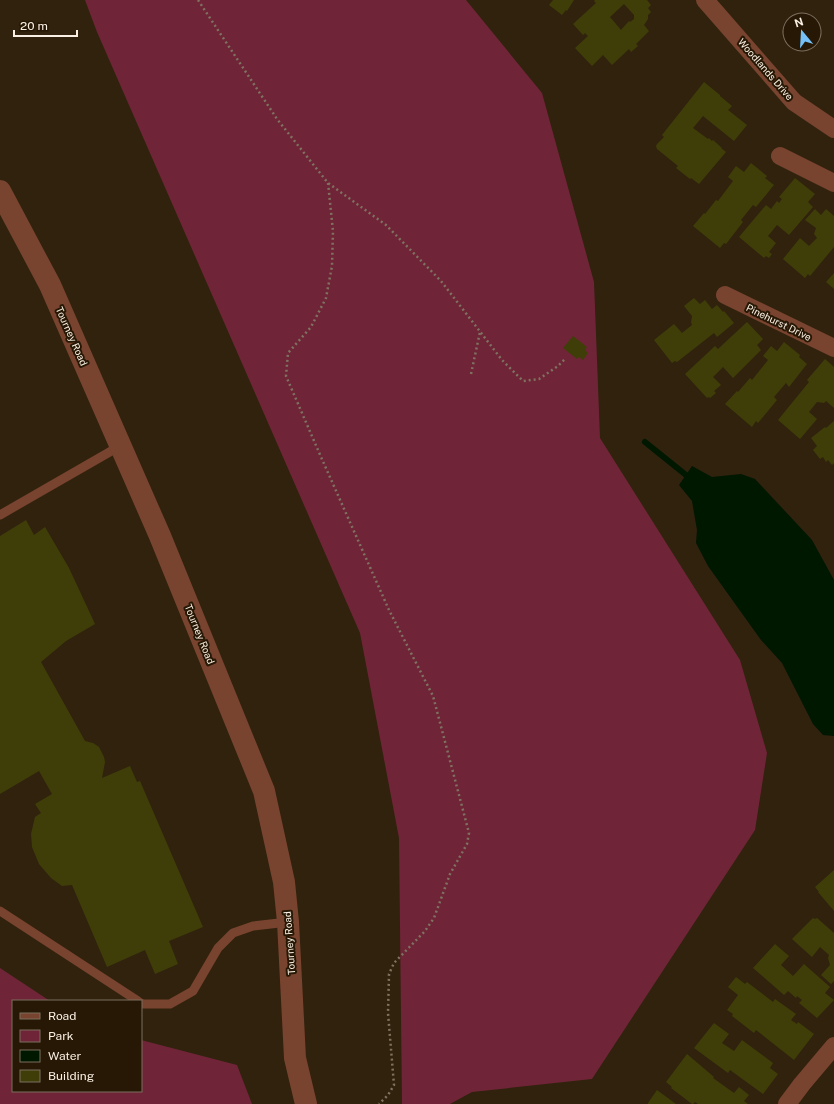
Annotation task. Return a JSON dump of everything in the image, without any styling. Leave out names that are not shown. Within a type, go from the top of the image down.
[{"type":"street","name":"Woodlands Drive","points":[[705,0],[794,102],[834,130]]},
{"type":"street","points":[[780,156],[834,183]]},
{"type":"street","name":"Tourney Road","points":[[0,191],[50,285],[160,536],[264,791],[284,882],[288,922],[295,1058],[306,1104]]},
{"type":"street","name":"Pinehurst Drive","points":[[725,295],[834,348]]},
{"type":"street","points":[[787,1104],[834,1046]]},
{"type":"lane","points":[[0,515],[120,446]]},
{"type":"lane","points":[[0,911],[136,1000]]},
{"type":"lane","points":[[142,1003],[170,1004],[193,991],[218,948],[233,933],[253,926],[288,922]]},
{"type":"path","points":[[198,0],[277,119],[328,183],[386,225],[441,281],[502,360],[523,380],[539,379],[558,366],[566,358]]},
{"type":"path","points":[[328,183],[333,230],[332,266],[326,298],[311,327],[288,353],[286,376],[389,610],[433,696],[469,833],[467,844],[450,874],[434,918],[425,931],[394,963],[389,974],[388,1012],[394,1085],[388,1095],[379,1104]]},
{"type":"path","points":[[471,374],[480,332]]},
{"type":"green space","points":[[85,0],[466,0],[542,93],[594,282],[600,438],[740,660],[767,753],[755,830],[592,1079],[472,1092],[450,1104],[402,1104],[399,838],[360,633],[97,32]]},
{"type":"green space","points":[[0,968],[48,1000],[12,1000],[12,1092],[142,1092],[142,1040],[237,1065],[252,1104],[0,1104]]},
{"type":"water","points":[[692,466],[712,477],[741,474],[755,479],[812,540],[834,580],[834,736],[823,735],[813,724],[782,663],[761,640],[708,566],[696,543],[697,530],[692,501],[679,485]]},
{"type":"building","points":[[553,0],[574,0],[567,11],[566,10],[562,15],[549,5]]},
{"type":"building","points":[[647,0],[651,5],[648,8],[651,12],[648,15],[648,19],[644,25],[649,31],[636,44],[638,46],[631,52],[629,49],[612,65],[603,55],[592,66],[575,48],[588,36],[585,33],[583,35],[573,24],[596,3],[594,1]],"holes":[[[624,4],[634,15],[634,19],[630,22],[629,21],[621,30],[610,17]]]},
{"type":"building","points":[[704,82],[732,106],[728,110],[747,125],[734,141],[703,116],[693,128],[708,139],[713,140],[726,152],[699,184],[676,168],[678,166],[657,149],[656,146],[664,137],[662,135]]},
{"type":"building","points":[[751,163],[767,176],[765,178],[774,185],[756,207],[753,205],[741,220],[743,222],[726,244],[724,243],[720,248],[693,226],[716,200],[718,201],[733,181],[728,177],[736,166],[744,172]]},
{"type":"building","points":[[795,178],[815,194],[808,202],[813,207],[789,235],[777,225],[768,236],[776,243],[769,252],[772,254],[769,258],[766,256],[764,258],[739,237],[766,205],[771,209],[777,201],[779,203],[782,199],[779,197]]},
{"type":"building","points":[[815,209],[821,215],[826,209],[834,216],[834,247],[810,276],[808,274],[805,278],[783,259],[800,238],[809,246],[817,238],[814,234],[816,228],[805,220]]},
{"type":"building","points":[[834,273],[834,289],[826,282]]},
{"type":"building","points":[[694,298],[700,304],[705,300],[712,309],[717,305],[734,323],[717,337],[714,333],[677,362],[675,361],[672,363],[654,340],[674,324],[682,333],[692,325],[692,316],[684,306]]},
{"type":"building","points":[[747,322],[763,339],[757,345],[761,350],[733,378],[723,367],[713,377],[721,385],[714,391],[716,393],[710,398],[707,398],[685,374],[715,346],[718,349]]},
{"type":"building","points":[[573,336],[587,347],[585,350],[588,353],[583,360],[579,357],[577,359],[563,348]]},
{"type":"building","points":[[784,342],[800,355],[799,357],[807,364],[789,387],[786,383],[774,397],[777,400],[758,423],[756,421],[752,427],[725,404],[750,378],[752,380],[768,360],[763,356],[771,346],[777,351]]},
{"type":"building","points":[[825,359],[834,367],[834,408],[826,401],[824,403],[817,402],[809,412],[817,419],[800,439],[778,420],[809,382],[807,380]]},
{"type":"building","points":[[834,421],[834,463],[832,465],[828,460],[826,462],[823,457],[820,459],[813,450],[817,446],[811,438]]},
{"type":"building","points":[[26,520],[34,535],[45,527],[69,568],[95,624],[66,641],[41,662],[85,741],[93,743],[99,747],[105,762],[102,778],[130,766],[137,782],[140,781],[203,927],[169,941],[178,964],[155,974],[145,950],[107,967],[72,885],[62,886],[51,878],[39,864],[32,847],[31,834],[35,817],[41,813],[35,804],[52,794],[39,771],[0,794],[0,536]]},
{"type":"building","points":[[834,870],[834,911],[815,887]]},
{"type":"building","points":[[813,918],[817,918],[834,933],[834,981],[831,984],[821,975],[830,965],[828,958],[829,955],[820,947],[812,957],[792,939]]},
{"type":"building","points":[[775,944],[789,956],[781,965],[793,976],[804,964],[830,987],[825,993],[834,1000],[817,1018],[799,1003],[802,1000],[797,996],[796,998],[788,991],[784,995],[753,968]]},
{"type":"building","points":[[736,977],[745,984],[747,982],[773,1002],[775,999],[796,1014],[791,1020],[797,1024],[798,1022],[814,1034],[794,1060],[756,1030],[754,1033],[732,1016],[733,1014],[727,1010],[738,995],[728,987]]},
{"type":"building","points":[[714,1023],[729,1034],[722,1043],[734,1051],[742,1040],[773,1063],[770,1068],[778,1074],[763,1094],[730,1070],[728,1073],[694,1048]]},
{"type":"building","points":[[687,1054],[714,1077],[713,1078],[734,1093],[739,1087],[749,1095],[744,1101],[748,1104],[698,1104],[695,1102],[692,1104],[671,1088],[672,1087],[666,1082]]},
{"type":"building","points":[[657,1090],[676,1104],[648,1104]]},
{"type":"waterway","points":[[645,442],[686,475]]}]
